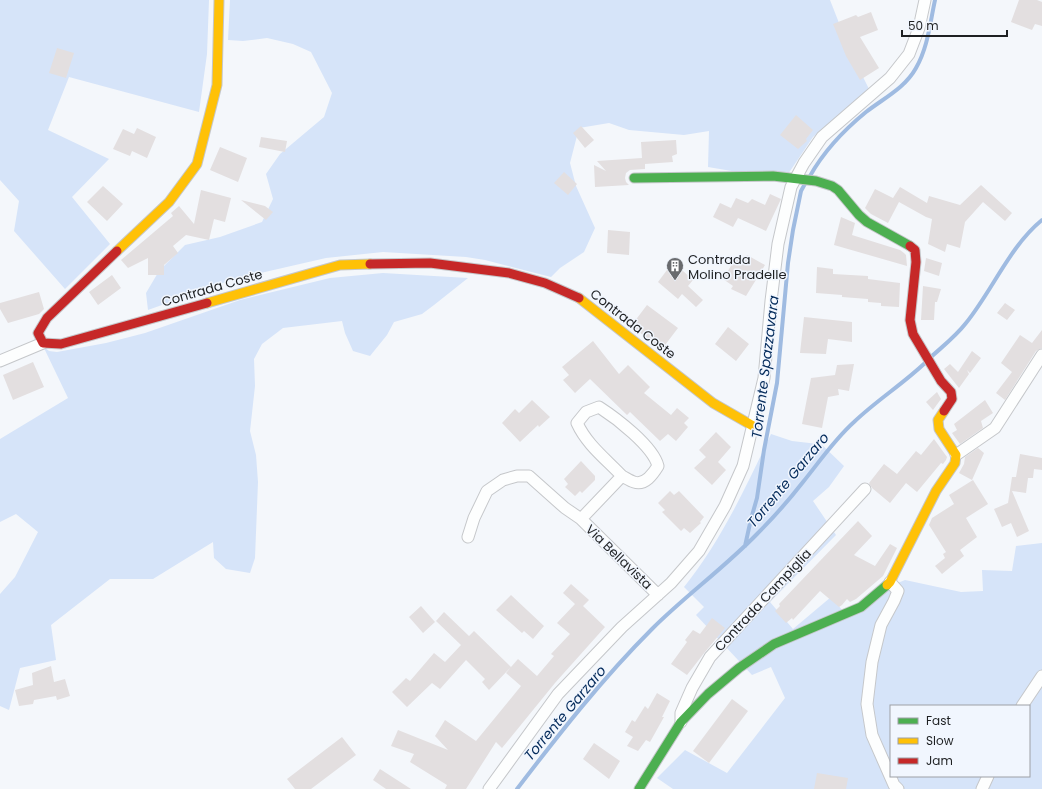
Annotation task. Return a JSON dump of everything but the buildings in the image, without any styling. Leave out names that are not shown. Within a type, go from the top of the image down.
[{"type":"street","points":[[0,361],[43,343],[38,333],[47,318],[169,202],[197,164],[217,85],[219,0]]},
{"type":"street","points":[[489,789],[558,694],[622,627],[671,583],[699,551],[725,506],[743,466],[764,378],[778,244],[791,187],[795,178],[822,137],[890,78],[908,54],[919,28],[925,0]]},
{"type":"street","points":[[634,178],[772,176],[795,178],[827,184],[838,190],[856,212],[867,222],[908,244],[915,250],[916,262],[910,320],[913,334],[941,381],[951,392],[952,399],[938,420],[939,429],[956,455],[955,463],[936,491],[890,582],[898,591],[881,625],[872,662],[867,704],[872,735],[890,776]]},
{"type":"street","name":"Contrada Coste","points":[[43,343],[61,344],[340,265],[430,263],[509,273],[545,284],[582,299],[713,403],[753,426]]},
{"type":"street","points":[[956,455],[995,428],[1042,356]]},
{"type":"street","points":[[599,407],[610,414],[627,428],[656,458],[658,466],[654,474],[644,482],[634,483],[622,476],[587,441],[581,432],[577,423],[586,412],[599,407]]},
{"type":"street","name":"Via Bellavista","points":[[468,537],[474,518],[487,491],[503,480],[517,476],[529,476],[565,508],[581,519],[658,594]]},
{"type":"street","name":"Via Bellavista","points":[[581,519],[622,476]]},
{"type":"street","name":"Contrada Campiglia","points":[[681,722],[681,713],[692,688],[710,657],[865,489]]},
{"type":"street","name":"Contrada Campiglia","points":[[638,789],[681,722],[708,694],[732,673],[774,644],[861,607],[890,582]]},
{"type":"street","points":[[1023,705],[1042,676]]},
{"type":"street","points":[[890,777],[894,785],[898,789]]},
{"type":"street","points":[[982,789],[988,777]]},
{"type":"shaded area","points":[[0,0],[209,0],[207,54],[199,112],[69,77],[48,130],[109,159],[72,197],[110,244],[65,289],[14,231],[19,201],[0,180]]},
{"type":"shaded area","points":[[230,0],[830,0],[850,51],[869,89],[813,137],[784,180],[708,167],[709,131],[684,135],[629,130],[609,123],[579,128],[570,163],[576,186],[595,228],[584,252],[560,268],[551,277],[485,260],[466,257],[383,252],[326,258],[234,279],[148,310],[146,293],[159,271],[185,245],[220,237],[262,222],[273,199],[266,174],[280,154],[324,117],[332,93],[311,52],[293,44],[267,38],[243,41],[228,40]]},
{"type":"shaded area","points":[[383,273],[468,278],[422,314],[394,322],[387,335],[370,356],[353,351],[345,333],[342,321],[283,328],[262,344],[254,359],[255,386],[250,431],[256,455],[258,482],[255,558],[250,573],[226,569],[214,558],[213,542],[153,579],[110,579],[51,625],[56,660],[20,668],[9,710],[0,706],[0,594],[15,577],[38,532],[16,514],[0,522],[0,439],[68,398],[43,346],[49,351],[57,352],[106,343],[145,333],[240,300],[330,278]]},
{"type":"shaded area","points":[[771,434],[792,441],[818,444],[819,442],[844,466],[829,487],[813,501],[836,535],[770,602],[793,629],[831,597],[849,618],[866,596],[905,580],[961,592],[983,591],[982,570],[1012,571],[1016,546],[1042,543],[1042,789],[673,789],[657,778],[685,750],[727,773],[785,698],[771,667],[752,675],[696,615],[704,607],[684,587],[710,551],[742,494]]},
{"type":"waterway","name":"Torrente Spazzavara","points":[[810,176],[828,150],[842,134],[866,112],[900,87],[916,68],[928,35],[935,0]]},
{"type":"waterway","name":"Torrente Spazzavara","points":[[745,546],[757,498],[764,450],[777,383],[788,263],[793,230],[801,191],[806,182]]},
{"type":"waterway","name":"Torrente Garzaro","points":[[931,357],[962,328],[1020,243],[1042,220]]},
{"type":"waterway","name":"Torrente Garzaro","points":[[517,789],[582,707],[616,667],[652,629],[731,559],[763,528],[787,502],[827,451],[847,429],[872,406],[926,362]]},
{"type":"traffic: fast","points":[[634,178],[773,176],[816,181],[832,186],[838,190],[859,215],[867,222],[910,246]]},
{"type":"traffic: fast","points":[[639,789],[681,722],[708,694],[739,668],[774,644],[861,607],[887,585]]},
{"type":"traffic: slow","points":[[117,251],[169,202],[197,164],[217,85],[219,0]]},
{"type":"traffic: slow","points":[[207,303],[340,265],[370,264]]},
{"type":"traffic: slow","points":[[579,298],[713,403],[753,426]]},
{"type":"traffic: slow","points":[[887,585],[890,582],[936,491],[955,463],[956,455],[939,429],[938,420],[944,411]]},
{"type":"traffic: jam","points":[[910,246],[915,250],[916,262],[910,320],[913,334],[941,381],[951,392],[952,399],[944,411]]},
{"type":"traffic: jam","points":[[117,251],[47,318],[38,333],[43,343],[61,344],[207,303]]},
{"type":"traffic: jam","points":[[370,264],[430,263],[509,273],[545,283],[579,298]]},
{"type":"place","name":"Contrada Molino Pradelle","points":[[675,281]]}]
